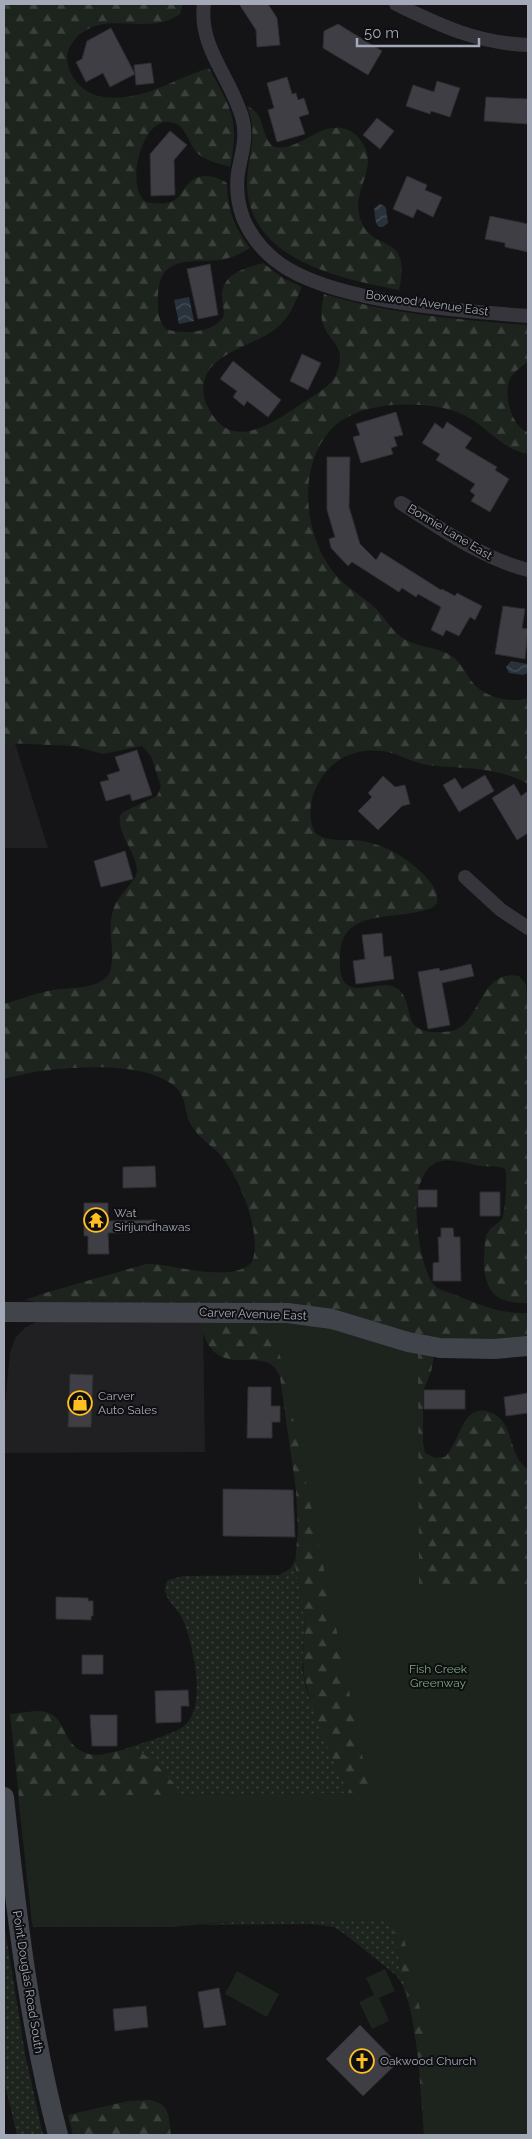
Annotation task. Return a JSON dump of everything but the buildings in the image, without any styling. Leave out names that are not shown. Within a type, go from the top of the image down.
[{"type":"street","name":"Boxwood Avenue East","points":[[204,4],[203,16],[208,44],[236,103],[245,131],[237,187],[240,206],[253,237],[272,258],[298,274],[326,285],[368,296],[401,302],[528,316]]},
{"type":"street","points":[[396,4],[442,26],[470,36],[501,44],[528,45]]},
{"type":"street","name":"Bonnie Lane East","points":[[401,503],[483,554],[528,570]]},
{"type":"street","points":[[465,877],[501,910],[528,928]]},
{"type":"street","name":"Carver Avenue East","points":[[4,1312],[288,1313],[332,1319],[403,1340],[440,1348],[494,1349],[528,1346]]},
{"type":"street","name":"Point Douglas Road South","points":[[4,1797],[22,1958],[58,2135]]},
{"type":"shaded area","points":[[4,737],[13,737],[48,848],[4,848]]},
{"type":"shaded area","points":[[203,1320],[205,1452],[4,1453],[4,1416],[10,1352],[16,1337],[26,1327],[37,1322]]},
{"type":"green space","points":[[4,4],[183,4],[180,14],[168,20],[142,24],[102,24],[89,28],[78,36],[71,45],[68,54],[68,64],[71,74],[85,89],[104,97],[118,98],[145,93],[209,68],[228,105],[234,126],[230,167],[201,156],[196,152],[180,126],[167,122],[158,125],[150,132],[143,143],[139,156],[137,183],[140,195],[146,202],[163,203],[178,198],[192,180],[202,176],[217,178],[227,183],[230,210],[240,233],[250,248],[238,255],[225,259],[180,263],[164,273],[160,284],[158,312],[166,329],[189,332],[214,326],[224,315],[222,295],[226,281],[236,273],[249,267],[263,263],[283,278],[302,287],[291,310],[282,323],[264,336],[229,353],[211,367],[206,376],[203,389],[207,405],[218,422],[229,429],[240,432],[265,426],[322,390],[335,377],[340,363],[340,356],[339,350],[326,331],[322,321],[324,294],[374,307],[400,311],[528,325],[528,361],[511,377],[507,391],[513,416],[522,429],[528,432],[528,454],[507,446],[471,419],[450,410],[410,405],[377,407],[346,418],[337,424],[324,439],[315,457],[310,476],[308,497],[310,518],[315,538],[323,557],[338,578],[376,609],[396,633],[411,643],[452,656],[473,683],[484,692],[506,700],[528,698],[528,784],[516,778],[492,771],[427,765],[379,751],[358,752],[338,761],[323,776],[311,802],[310,814],[314,831],[324,838],[371,843],[388,849],[404,858],[425,876],[437,895],[437,903],[432,908],[369,919],[357,924],[347,933],[341,946],[340,972],[349,986],[361,988],[392,986],[403,995],[410,1016],[417,1028],[425,1031],[446,1032],[459,1028],[466,1022],[484,994],[498,979],[507,976],[519,976],[526,985],[528,1012],[528,1303],[517,1303],[500,1298],[489,1288],[486,1280],[484,1259],[486,1236],[503,1216],[506,1186],[505,1169],[454,1161],[437,1162],[430,1166],[422,1179],[419,1187],[416,1212],[419,1243],[432,1283],[439,1289],[482,1306],[505,1312],[528,1313],[528,1337],[492,1341],[442,1339],[418,1335],[334,1310],[290,1303],[41,1303],[25,1300],[146,1264],[201,1271],[230,1272],[243,1269],[252,1262],[255,1251],[252,1223],[243,1193],[223,1158],[193,1128],[181,1094],[170,1083],[145,1073],[97,1067],[48,1070],[4,1078],[4,1004],[48,991],[83,987],[97,983],[106,978],[109,973],[112,961],[111,918],[115,905],[134,879],[137,870],[136,863],[121,830],[120,816],[123,812],[157,796],[161,787],[151,756],[142,746],[103,754],[74,746],[4,743]]},
{"type":"green space","points":[[247,106],[258,114],[266,137],[274,147],[293,145],[318,132],[336,128],[349,130],[360,139],[367,153],[368,162],[359,196],[359,214],[364,227],[371,235],[388,244],[400,258],[402,270],[399,290],[350,279],[300,261],[279,247],[262,230],[251,209],[247,182],[253,136]]},
{"type":"green space","name":"Fish Creek Greenway","points":[[200,1320],[285,1321],[434,1355],[431,1372],[423,1391],[423,1442],[425,1453],[435,1458],[445,1457],[469,1417],[475,1412],[483,1411],[494,1414],[501,1419],[509,1433],[517,1457],[528,1469],[528,2135],[424,2135],[418,2057],[413,2023],[391,1920],[360,1817],[315,1717],[304,1676],[305,1621],[295,1564],[298,1529],[296,1490],[280,1377],[273,1366],[263,1361],[227,1359],[216,1353],[206,1341]]},
{"type":"green space","name":"Fish Creek Greenway","points":[[273,1321],[321,1326],[418,1352],[419,1585],[528,1585],[528,2135],[427,2135],[426,2036],[400,1920],[32,1924],[18,1796],[370,1793]]},
{"type":"green space","points":[[295,1560],[305,1621],[302,1667],[306,1688],[331,1756],[360,1817],[391,1920],[409,2005],[403,1986],[397,1976],[334,1927],[311,1924],[201,1925],[267,1918],[171,1781],[141,1752],[120,1751],[178,1730],[191,1717],[195,1705],[197,1690],[196,1674],[191,1644],[181,1616],[166,1594],[165,1587],[168,1580],[183,1576],[280,1575],[291,1568]]},
{"type":"green space","points":[[36,1711],[46,1712],[58,1720],[69,1740],[81,1751],[97,1755],[127,1749],[133,1750],[140,1752],[159,1767],[176,1786],[267,1918],[173,1927],[33,1927],[10,1714]]},
{"type":"green space","points":[[4,1923],[25,2053],[43,2135],[17,2135],[4,2081]]},
{"type":"green space","points":[[385,1969],[395,1991],[379,1998],[389,2021],[372,2029],[359,2002],[374,1995],[366,1978]]},
{"type":"green space","points":[[237,1971],[279,1994],[267,2017],[225,1994]]},
{"type":"green space","points":[[150,2100],[157,2102],[166,2109],[171,2135],[73,2135],[68,2115],[128,2101]]},
{"type":"water","points":[[379,204],[386,208],[388,223],[383,227],[379,227],[376,223],[374,209]]},
{"type":"water","points":[[189,297],[194,321],[179,324],[174,300]]},
{"type":"water","points":[[511,661],[527,664],[528,673],[523,675],[509,673],[506,667]]},
{"type":"place","name":"Wat Sirijundhawas","points":[[96,1220]]},
{"type":"place","name":"Carver Auto Sales","points":[[80,1403]]},
{"type":"place","name":"Oakwood Church","points":[[362,2061]]}]
